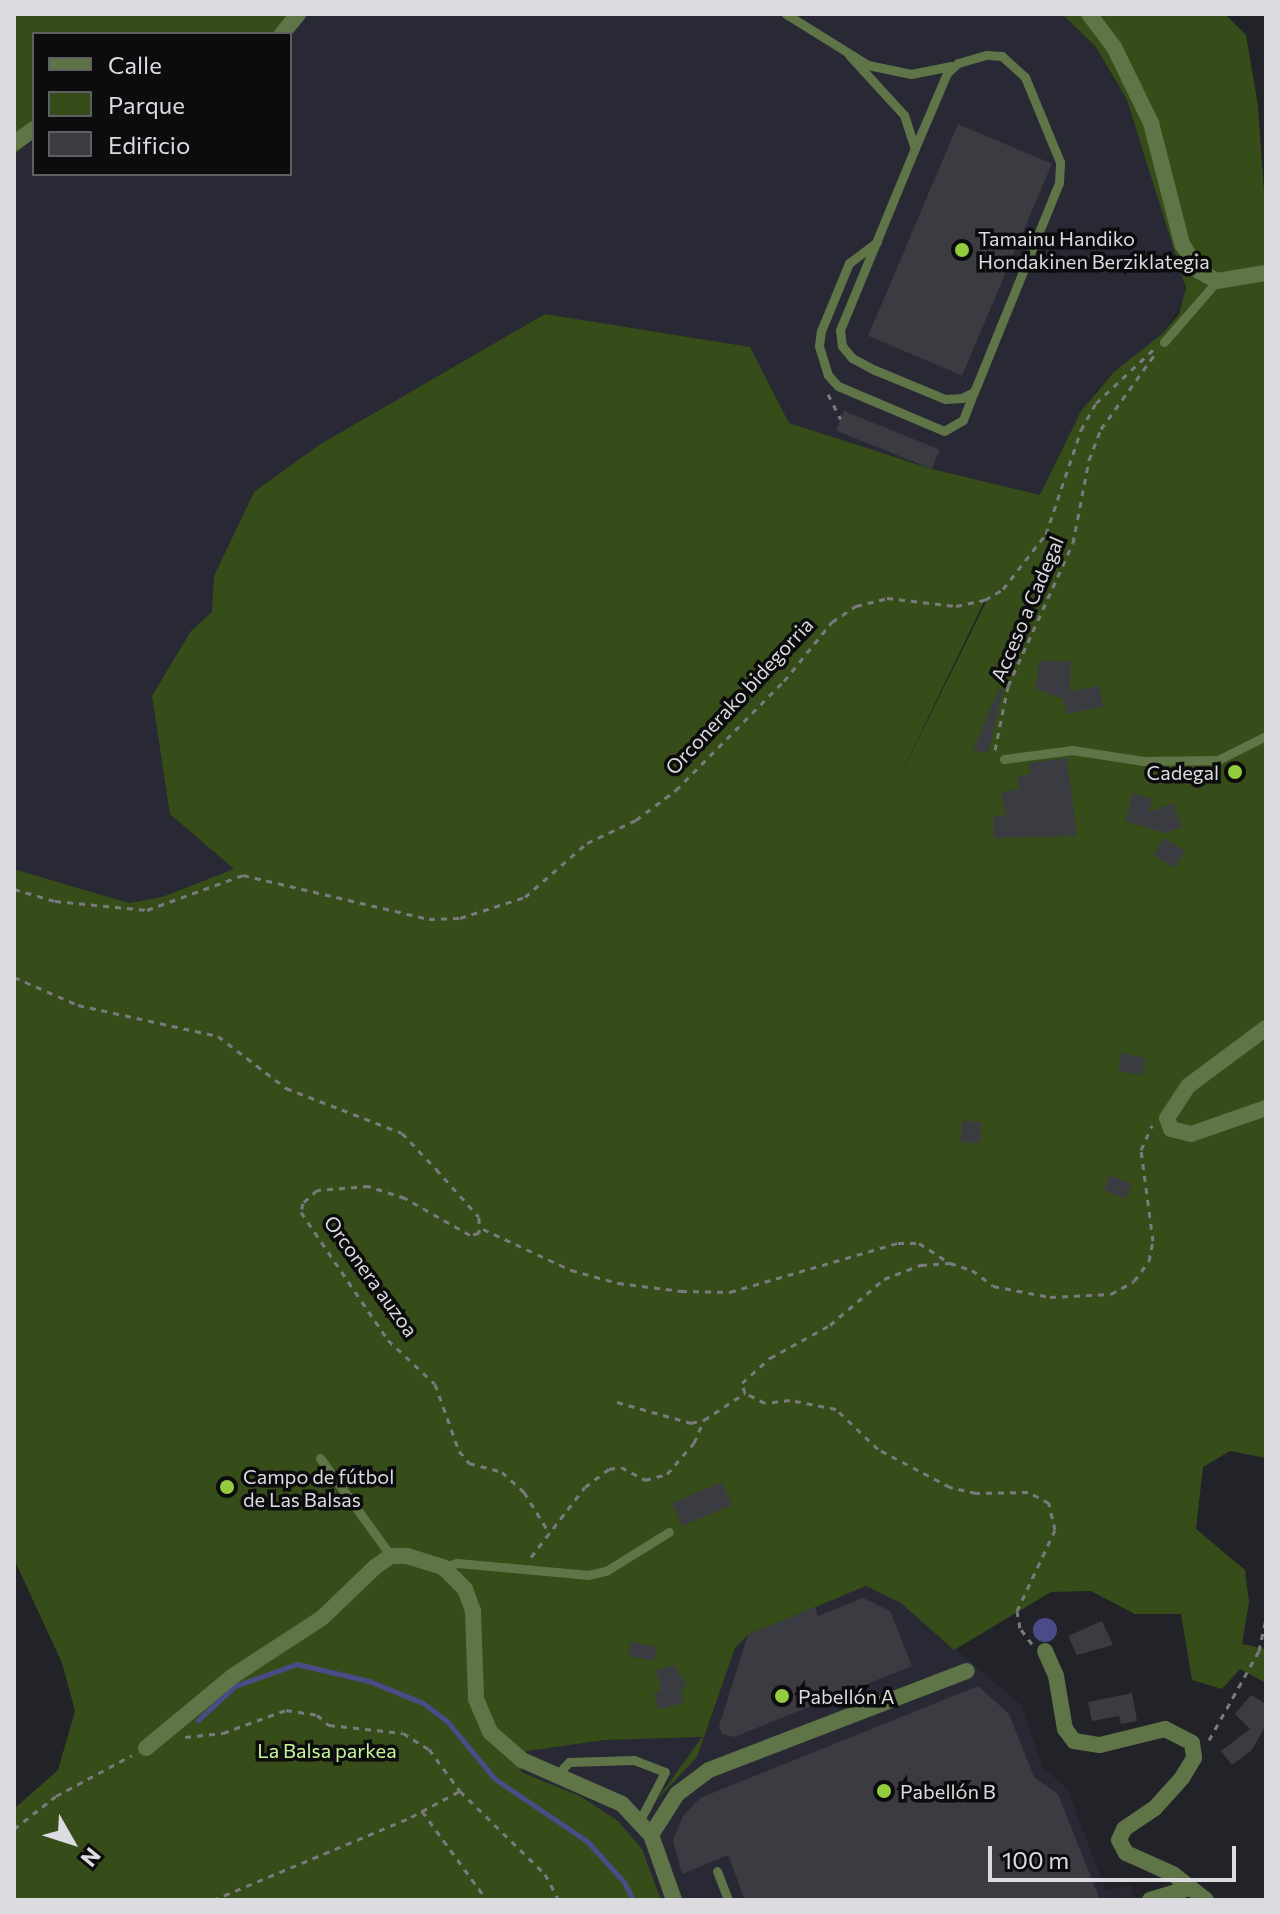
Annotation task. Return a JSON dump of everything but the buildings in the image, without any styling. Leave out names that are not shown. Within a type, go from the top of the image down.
[{"type":"street","points":[[284,32],[298,14]]},
{"type":"street","points":[[1089,14],[1114,47],[1151,123],[1182,244],[1199,271],[1217,281],[1266,273]]},
{"type":"street","points":[[14,143],[32,130]]},
{"type":"street","points":[[1266,1028],[1188,1086],[1167,1118],[1171,1129],[1191,1134],[1266,1108]]},
{"type":"street","points":[[146,1748],[233,1676],[322,1618],[391,1556],[443,1567],[465,1589],[473,1611],[476,1699],[490,1732],[522,1760],[559,1773],[622,1804],[640,1820],[651,1835],[674,1900]]},
{"type":"street","points":[[1045,1651],[1056,1676],[1065,1729],[1074,1741],[1100,1745],[1165,1729],[1183,1734],[1196,1749],[1182,1778],[1155,1808],[1124,1829],[1119,1840],[1126,1853],[1173,1874],[1187,1889],[1206,1900]]},
{"type":"street","points":[[651,1835],[677,1794],[709,1770],[967,1671]]},
{"type":"street","points":[[1150,1900],[1187,1889]]},
{"type":"lane","points":[[786,14],[849,55],[904,115],[915,148]]},
{"type":"lane","points":[[849,55],[911,74],[933,74],[986,55],[1015,64],[1060,162],[1059,183],[963,420],[944,431],[838,386],[828,375],[819,346],[821,331],[849,263],[877,242]]},
{"type":"lane","points":[[958,63],[947,73],[840,330],[842,346],[852,358],[945,399],[974,392]]},
{"type":"lane","points":[[1164,342],[1217,281]]},
{"type":"lane","points":[[1004,759],[1072,750],[1143,761],[1218,760],[1266,736]]},
{"type":"lane","points":[[320,1458],[391,1556]]},
{"type":"lane","points":[[443,1567],[457,1563],[588,1575],[606,1571],[669,1532]]},
{"type":"lane","points":[[559,1773],[569,1762],[634,1760],[665,1772],[640,1820]]},
{"type":"lane","points":[[717,1871],[728,1900]]},
{"type":"path","name":"Acceso a Cadegal","points":[[1004,759],[998,759],[994,747],[998,716],[1073,543],[1089,460],[1101,429],[1164,342]]},
{"type":"path","name":"Orconerako bidegorria","points":[[14,889],[55,901],[147,910],[243,875],[429,919],[460,918],[525,897],[587,843],[636,820],[676,790],[784,681],[832,622],[856,606],[887,598],[956,606],[985,600],[1003,589],[1046,534],[1081,430],[1096,403],[1122,374],[1164,342]]},
{"type":"path","points":[[828,375],[828,399],[841,419]]},
{"type":"path","points":[[14,977],[78,1005],[218,1036],[286,1088],[402,1133],[479,1217],[483,1229],[571,1270],[618,1283],[681,1291],[730,1292],[898,1243],[934,1248],[950,1263],[1019,1294],[1111,1294],[1134,1281],[1149,1261],[1153,1241],[1141,1150],[1147,1127],[1167,1118]]},
{"type":"path","name":"Orconera auzoa","points":[[483,1229],[470,1235],[405,1198],[369,1186],[317,1190],[303,1203],[301,1212],[388,1340],[435,1384],[459,1451],[469,1463],[502,1472],[524,1492],[550,1534]]},
{"type":"path","points":[[950,1263],[921,1265],[884,1279],[830,1325],[748,1374],[742,1383],[745,1393],[765,1403],[790,1400],[836,1409],[878,1449],[950,1487],[976,1493],[1028,1492],[1049,1503],[1055,1530],[1017,1611],[1020,1628],[1035,1648],[1045,1651]]},
{"type":"path","points":[[617,1402],[691,1423],[704,1420],[745,1393]]},
{"type":"path","points":[[521,1570],[550,1534],[570,1502],[609,1469],[621,1467],[645,1480],[667,1474],[694,1443],[704,1420]]},
{"type":"path","points":[[1196,1749],[1213,1735],[1238,1696],[1259,1651],[1266,1618]]},
{"type":"path","points":[[178,1739],[223,1733],[286,1710],[317,1715],[329,1725],[403,1733],[429,1749],[460,1791],[545,1874],[559,1900]]},
{"type":"path","points":[[14,1829],[56,1796],[146,1748]]},
{"type":"path","points":[[213,1900],[422,1811],[460,1791]]},
{"type":"path","points":[[422,1811],[487,1900]]},
{"type":"shaded area","points":[[306,14],[1062,14],[1096,47],[1127,100],[1184,278],[1185,300],[1163,333],[1097,389],[1040,495],[932,469],[789,423],[750,347],[545,314],[319,445],[254,492],[214,576],[213,612],[191,631],[235,869],[162,897],[129,903],[14,869],[14,155],[32,140],[32,176],[292,176],[292,32]]},
{"type":"shaded area","points":[[866,1586],[901,1602],[1021,1705],[1043,1768],[1067,1788],[1106,1891],[1130,1885],[1135,1900],[661,1900],[642,1849],[580,1796],[521,1772],[520,1752],[605,1740],[704,1737],[735,1648],[748,1635]]},
{"type":"shaded area","points":[[1045,1618],[1056,1625],[1057,1630],[1050,1641],[1045,1642],[1034,1635],[1033,1630],[1040,1619]]},
{"type":"green space","points":[[14,14],[306,14],[291,32],[32,32],[32,140],[14,155]]},
{"type":"green space","name":"La Balsa parkea","points":[[1062,14],[1225,14],[1246,35],[1258,106],[1266,220],[1266,1458],[1230,1451],[1203,1467],[1196,1529],[1245,1570],[1249,1602],[1242,1644],[1266,1649],[1266,1683],[1240,1669],[1222,1689],[1192,1680],[1181,1614],[1135,1614],[1091,1591],[1051,1592],[954,1650],[901,1603],[866,1586],[748,1635],[735,1648],[697,1757],[656,1801],[702,1737],[605,1740],[521,1752],[521,1772],[580,1796],[618,1821],[642,1849],[661,1900],[14,1900],[14,1809],[58,1770],[75,1711],[62,1663],[14,1559],[14,869],[129,903],[162,897],[234,869],[170,814],[152,696],[191,631],[212,612],[214,576],[254,492],[319,445],[545,314],[750,347],[789,423],[932,469],[1040,495],[1081,411],[1114,372],[1163,333],[1179,314],[1186,288],[1127,100],[1096,47]],"holes":[[[989,596],[894,788],[985,600]]]},
{"type":"waterway","points":[[198,1720],[235,1686],[297,1664],[369,1681],[423,1703],[447,1721],[495,1779],[587,1841],[624,1882],[633,1900]]},
{"type":"place","name":"Tamainu Handiko Hondakinen Berziklategia","points":[[962,250]]},
{"type":"place","name":"Cadegal","points":[[1235,772]]},
{"type":"place","name":"Campo de fútbol de Las Balsas","points":[[227,1487]]},
{"type":"place","name":"Pabellón A","points":[[782,1696]]},
{"type":"place","name":"Pabellón B","points":[[884,1791]]}]
